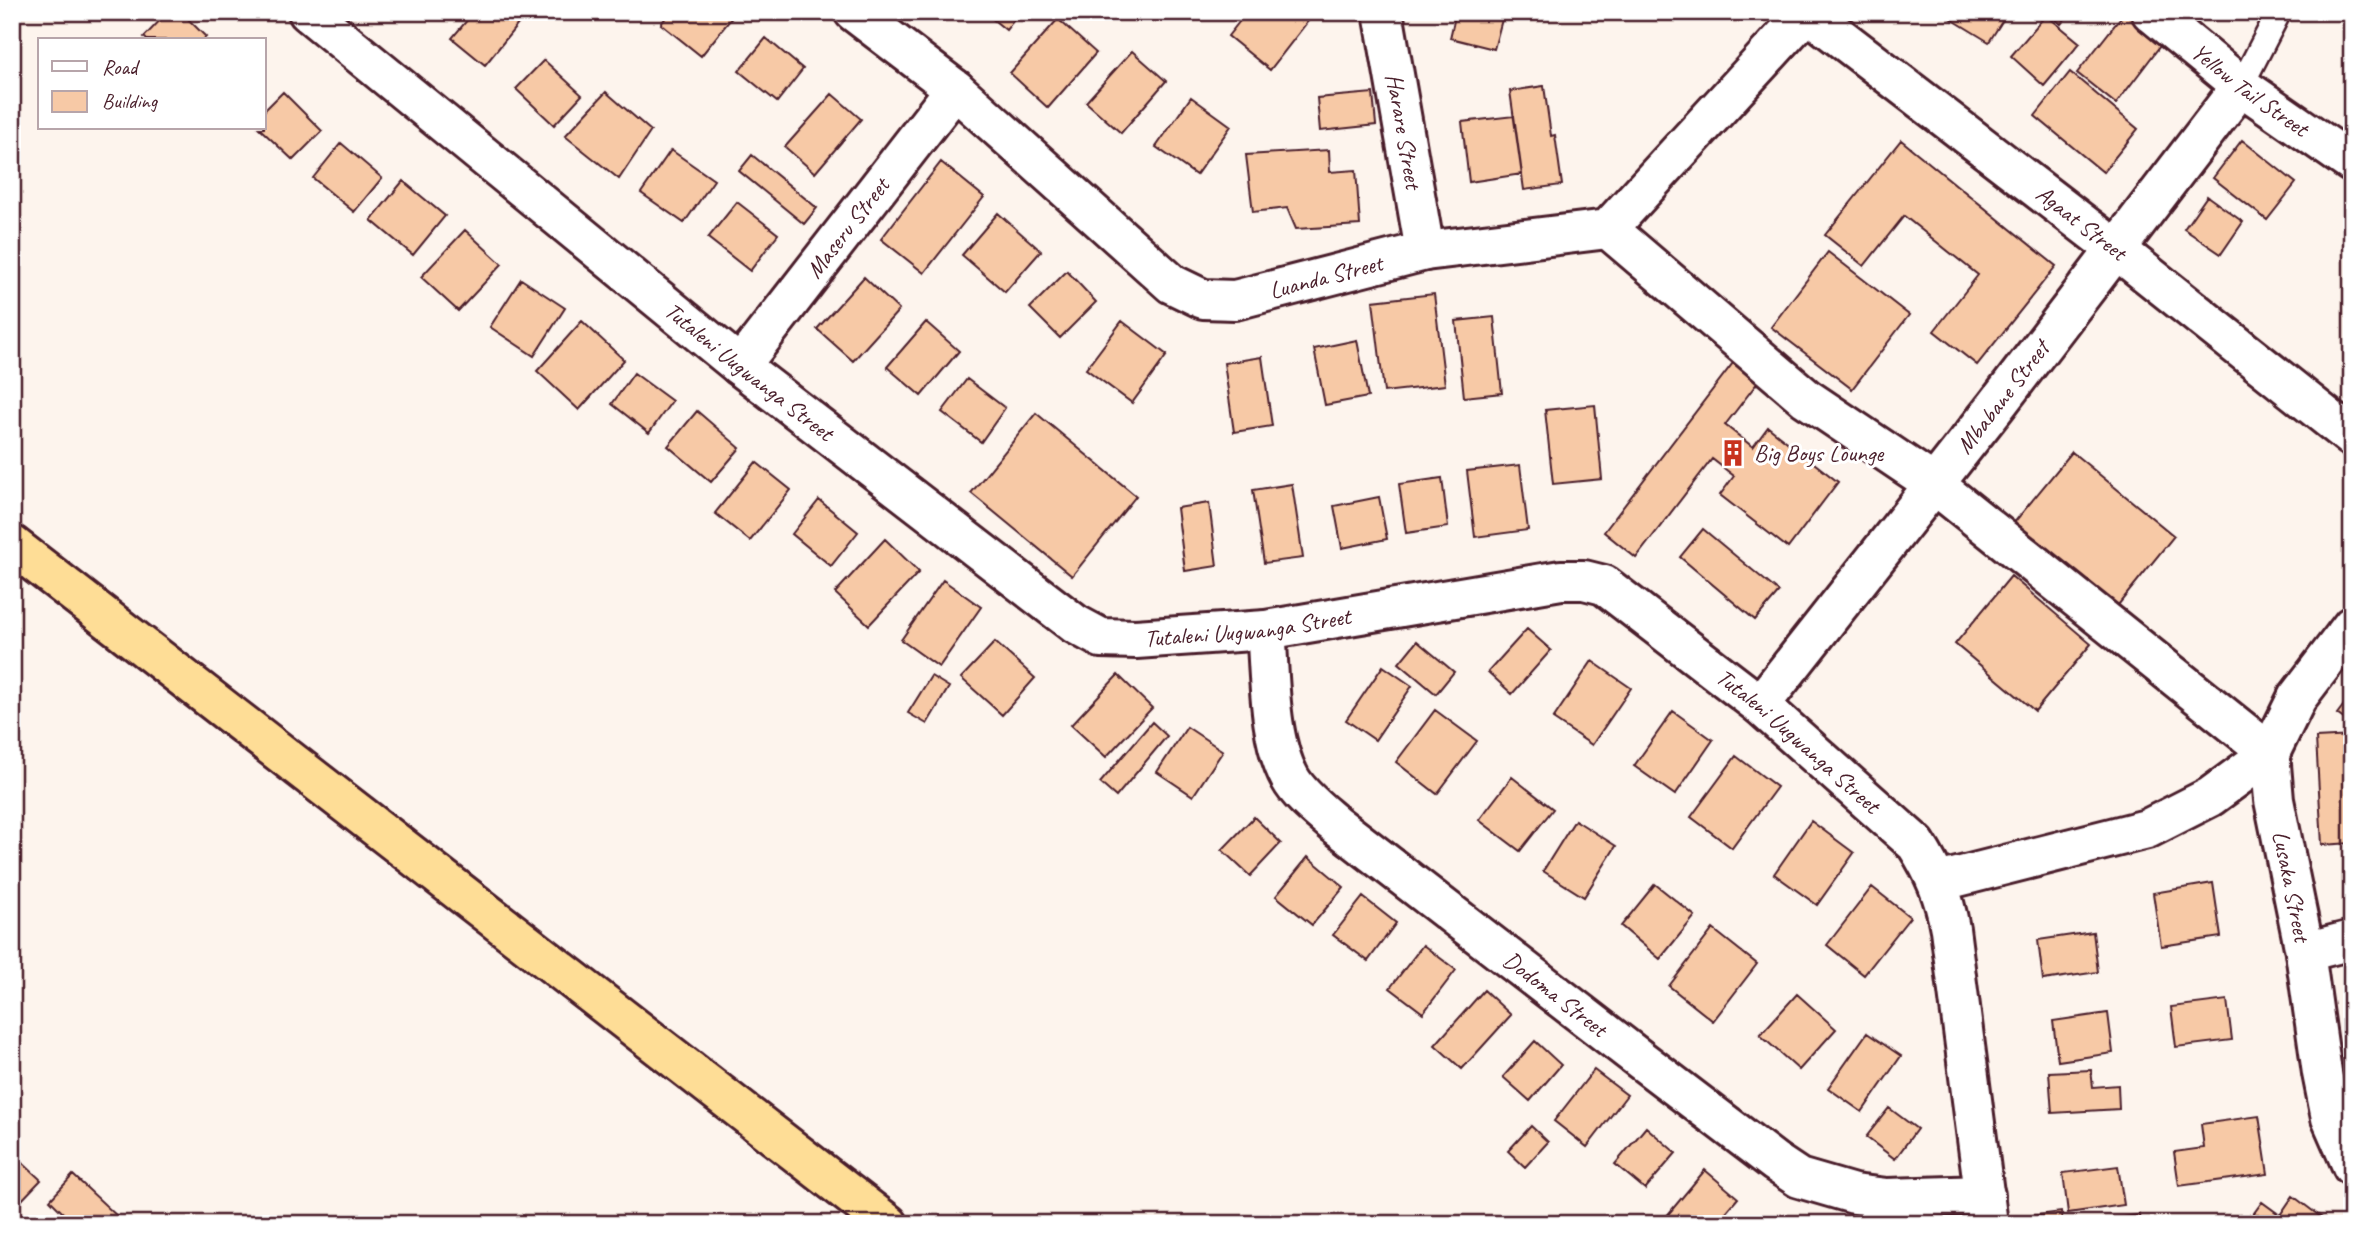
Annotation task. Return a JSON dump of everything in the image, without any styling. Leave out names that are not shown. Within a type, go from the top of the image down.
[{"type":"highway","points":[[12,545],[888,1224]]},
{"type":"highway","points":[[12,570],[858,1224]]},
{"type":"street","name":"Tutaleni Uugwanga Street","points":[[309,12],[740,366],[1075,624],[1101,638],[1136,639],[1266,630],[1529,585],[1584,580],[1604,585],[1760,705],[1916,844],[1938,882],[1950,929],[1987,1209]]},
{"type":"street","name":"Luanda Street","points":[[853,12],[955,89],[1172,284],[1203,299],[1235,300],[1425,250],[1608,229]]},
{"type":"street","name":"Harare Street","points":[[1383,12],[1425,250]]},
{"type":"street","points":[[1807,12],[1608,229],[1806,398],[1934,484],[2270,752]]},
{"type":"street","name":"Agaat Street","points":[[1807,12],[2117,250],[2352,437]]},
{"type":"street","name":"Yellow Tail Street","points":[[2151,12],[2241,86],[2352,163]]},
{"type":"street","name":"Mbabane Street","points":[[1760,705],[2117,250],[2241,86]]},
{"type":"street","name":"Maseru Street","points":[[740,366],[955,89]]},
{"type":"street","points":[[1938,882],[2147,829],[2210,797],[2270,752],[2297,698],[2352,626]]},
{"type":"street","name":"Dodoma Street","points":[[1266,630],[1280,752],[1290,779],[1335,824],[1799,1178],[1854,1195],[1987,1209]]},
{"type":"street","name":"Lusaka Street","points":[[2270,752],[2274,800],[2305,951],[2322,1073],[2331,1118],[2352,1167]]},
{"type":"street","points":[[2305,951],[2352,940]]},
{"type":"lane","points":[[2241,86],[2279,12]]},
{"type":"building","points":[[168,12],[181,12],[206,37],[145,38]]},
{"type":"building","points":[[474,12],[527,13],[485,65],[452,38]]},
{"type":"building","points":[[670,12],[730,12],[734,15],[701,56],[661,24]]},
{"type":"building","points":[[984,12],[1020,12],[1006,30]]},
{"type":"building","points":[[1247,12],[1315,12],[1270,70],[1228,36]]},
{"type":"building","points":[[1456,12],[1504,12],[1494,49],[1450,38]]},
{"type":"building","points":[[1951,12],[2008,12],[1989,42],[1948,17]]},
{"type":"building","points":[[2047,12],[2071,12],[2061,24]]},
{"type":"building","points":[[2125,12],[2163,42],[2116,104],[2077,73]]},
{"type":"building","points":[[2046,15],[2080,43],[2044,86],[2011,56]]},
{"type":"building","points":[[1058,19],[1096,53],[1048,108],[1010,73]]},
{"type":"building","points":[[766,38],[803,69],[777,102],[739,71]]},
{"type":"building","points":[[1132,51],[1166,81],[1121,133],[1086,102]]},
{"type":"building","points":[[544,60],[582,95],[554,125],[516,89]]},
{"type":"building","points":[[2070,72],[2138,129],[2103,172],[2035,116]]},
{"type":"building","points":[[1544,86],[1562,185],[1524,190],[1510,91]]},
{"type":"building","points":[[283,92],[322,131],[293,160],[261,130],[266,130],[266,109]]},
{"type":"building","points":[[606,92],[651,131],[619,179],[565,136]]},
{"type":"building","points":[[1373,93],[1376,125],[1320,131],[1317,98]]},
{"type":"building","points":[[832,94],[861,119],[815,173],[785,147]]},
{"type":"building","points":[[1191,97],[1231,126],[1196,175],[1156,147]]},
{"type":"building","points":[[1514,116],[1522,174],[1469,182],[1462,122]]},
{"type":"building","points":[[1901,140],[2056,266],[1977,365],[1934,331],[1978,275],[1904,216],[1864,266],[1825,235]]},
{"type":"building","points":[[2242,140],[2296,183],[2267,220],[2213,178]]},
{"type":"building","points":[[341,143],[382,178],[354,212],[313,178]]},
{"type":"building","points":[[671,150],[714,180],[684,223],[641,193]]},
{"type":"building","points":[[1329,150],[1330,172],[1356,170],[1360,225],[1296,229],[1287,208],[1253,212],[1246,155]]},
{"type":"building","points":[[752,155],[817,208],[804,224],[739,171]]},
{"type":"building","points":[[941,162],[984,197],[924,273],[881,239]]},
{"type":"building","points":[[403,181],[445,216],[413,255],[371,220]]},
{"type":"building","points":[[2207,196],[2243,222],[2221,254],[2184,229]]},
{"type":"building","points":[[737,202],[778,234],[750,271],[708,238]]},
{"type":"building","points":[[998,213],[1041,251],[1005,292],[962,255]]},
{"type":"building","points":[[465,230],[502,264],[458,311],[421,277]]},
{"type":"building","points":[[1828,252],[1909,315],[1852,389],[1771,327]]},
{"type":"building","points":[[1067,271],[1096,302],[1060,338],[1030,308]]},
{"type":"building","points":[[864,277],[899,310],[853,361],[817,329]]},
{"type":"building","points":[[521,279],[565,308],[534,356],[490,327]]},
{"type":"building","points":[[1434,294],[1445,385],[1384,392],[1373,301]]},
{"type":"building","points":[[1494,317],[1502,393],[1464,397],[1456,321]]},
{"type":"building","points":[[582,321],[624,360],[579,410],[537,371]]},
{"type":"building","points":[[1122,321],[1167,355],[1132,403],[1086,369]]},
{"type":"building","points":[[926,322],[959,351],[921,396],[887,367]]},
{"type":"building","points":[[1357,340],[1368,397],[1325,405],[1314,349]]},
{"type":"building","points":[[1262,357],[1272,426],[1234,432],[1224,363]]},
{"type":"building","name":"Big Boys Lounge","points":[[1736,359],[1761,378],[1725,425],[1753,447],[1768,427],[1838,482],[1788,548],[1720,495],[1734,476],[1712,459],[1636,558],[1604,532]]},
{"type":"building","points":[[634,373],[672,401],[649,433],[612,404]]},
{"type":"building","points":[[967,379],[1005,408],[981,442],[942,412]]},
{"type":"building","points":[[1595,405],[1602,479],[1553,484],[1545,410]]},
{"type":"building","points":[[697,411],[740,448],[711,482],[668,446]]},
{"type":"building","points":[[1036,413],[1136,496],[1072,576],[971,493]]},
{"type":"building","points":[[2072,452],[2174,536],[2110,615],[2008,530]]},
{"type":"building","points":[[756,462],[791,490],[750,541],[715,513]]},
{"type":"building","points":[[1520,465],[1528,530],[1475,537],[1467,471]]},
{"type":"building","points":[[1442,478],[1448,527],[1406,533],[1399,484]]},
{"type":"building","points":[[1292,484],[1303,558],[1264,563],[1253,490]]},
{"type":"building","points":[[1379,497],[1387,539],[1342,548],[1334,506]]},
{"type":"building","points":[[819,500],[858,532],[831,566],[792,534]]},
{"type":"building","points":[[1209,503],[1217,566],[1185,571],[1177,508]]},
{"type":"building","points":[[1703,529],[1779,592],[1755,620],[1680,557]]},
{"type":"building","points":[[885,539],[919,572],[869,625],[835,593]]},
{"type":"building","points":[[2011,576],[2091,644],[2035,711],[1955,644]]},
{"type":"building","points":[[943,580],[981,607],[939,667],[901,640]]},
{"type":"building","points":[[1527,629],[1551,650],[1512,694],[1488,672]]},
{"type":"building","points":[[1417,641],[1454,672],[1436,694],[1399,663]]},
{"type":"building","points":[[995,642],[1035,678],[1002,715],[961,678]]},
{"type":"building","points":[[1592,661],[1631,688],[1592,745],[1553,719]]},
{"type":"building","points":[[1383,666],[1412,686],[1375,740],[1346,720]]},
{"type":"building","points":[[1118,675],[1152,708],[1106,757],[1071,725]]},
{"type":"building","points":[[931,676],[949,687],[927,724],[908,713]]},
{"type":"building","points":[[2352,694],[2352,725],[2337,714]]},
{"type":"building","points":[[1435,710],[1477,741],[1437,794],[1396,762]]},
{"type":"building","points":[[1673,711],[1713,740],[1675,795],[1634,766]]},
{"type":"building","points":[[1152,722],[1167,736],[1116,797],[1100,783]]},
{"type":"building","points":[[1187,727],[1223,751],[1193,796],[1157,772]]},
{"type":"building","points":[[2352,736],[2352,843],[2322,845],[2316,738]]},
{"type":"building","points":[[1736,756],[1777,787],[1732,848],[1691,817]]},
{"type":"building","points":[[1512,777],[1553,809],[1520,851],[1479,820]]},
{"type":"building","points":[[1254,817],[1281,843],[1250,876],[1222,850]]},
{"type":"building","points":[[1575,820],[1616,846],[1584,897],[1543,871]]},
{"type":"building","points":[[1811,821],[1854,853],[1817,905],[1774,874]]},
{"type":"building","points":[[1308,857],[1344,887],[1312,925],[1276,896]]},
{"type":"building","points":[[2213,883],[2221,937],[2161,946],[2153,893]]},
{"type":"building","points":[[1655,884],[1695,916],[1660,959],[1621,926]]},
{"type":"building","points":[[1872,887],[1910,917],[1864,975],[1827,945]]},
{"type":"building","points":[[1363,897],[1396,923],[1368,961],[1333,935]]},
{"type":"building","points":[[1713,929],[1757,964],[1713,1021],[1669,986]]},
{"type":"building","points":[[2093,932],[2098,972],[2043,980],[2038,940]]},
{"type":"building","points":[[1423,945],[1456,970],[1423,1013],[1390,988]]},
{"type":"building","points":[[1484,990],[1511,1015],[1462,1069],[1435,1045]]},
{"type":"building","points":[[1797,994],[1836,1029],[1799,1070],[1760,1035]]},
{"type":"building","points":[[2227,1000],[2232,1040],[2176,1047],[2171,1007]]},
{"type":"building","points":[[2108,1013],[2113,1053],[2058,1061],[2053,1021]]},
{"type":"building","points":[[1867,1033],[1901,1056],[1862,1112],[1828,1088]]},
{"type":"building","points":[[1535,1041],[1561,1065],[1530,1101],[1503,1077]]},
{"type":"building","points":[[1594,1070],[1627,1095],[1587,1147],[1554,1121]]},
{"type":"building","points":[[2091,1070],[2093,1087],[2118,1085],[2119,1109],[2052,1113],[2049,1072]]},
{"type":"building","points":[[1889,1108],[1917,1129],[1895,1159],[1866,1137]]},
{"type":"building","points":[[2259,1116],[2268,1174],[2179,1186],[2174,1152],[2204,1148],[2201,1124]]},
{"type":"building","points":[[1531,1126],[1548,1142],[1525,1167],[1508,1151]]},
{"type":"building","points":[[1646,1127],[1676,1153],[1645,1189],[1615,1164]]},
{"type":"building","points":[[12,1153],[41,1180],[17,1205],[12,1200]]},
{"type":"building","points":[[2118,1166],[2124,1205],[2068,1213],[2063,1173]]},
{"type":"building","points":[[1705,1170],[1738,1198],[1716,1224],[1660,1224]]},
{"type":"building","points":[[73,1175],[117,1216],[111,1224],[74,1224],[50,1200]]},
{"type":"building","points":[[2293,1196],[2330,1224],[2246,1224],[2262,1202],[2280,1215]]},
{"type":"building","points":[[2061,1212],[2063,1224],[2024,1224],[2023,1217]]},
{"type":"building","points":[[2139,1215],[2140,1224],[2071,1224]]},
{"type":"place","name":"Big Boys Lounge","points":[[1733,453]]}]
